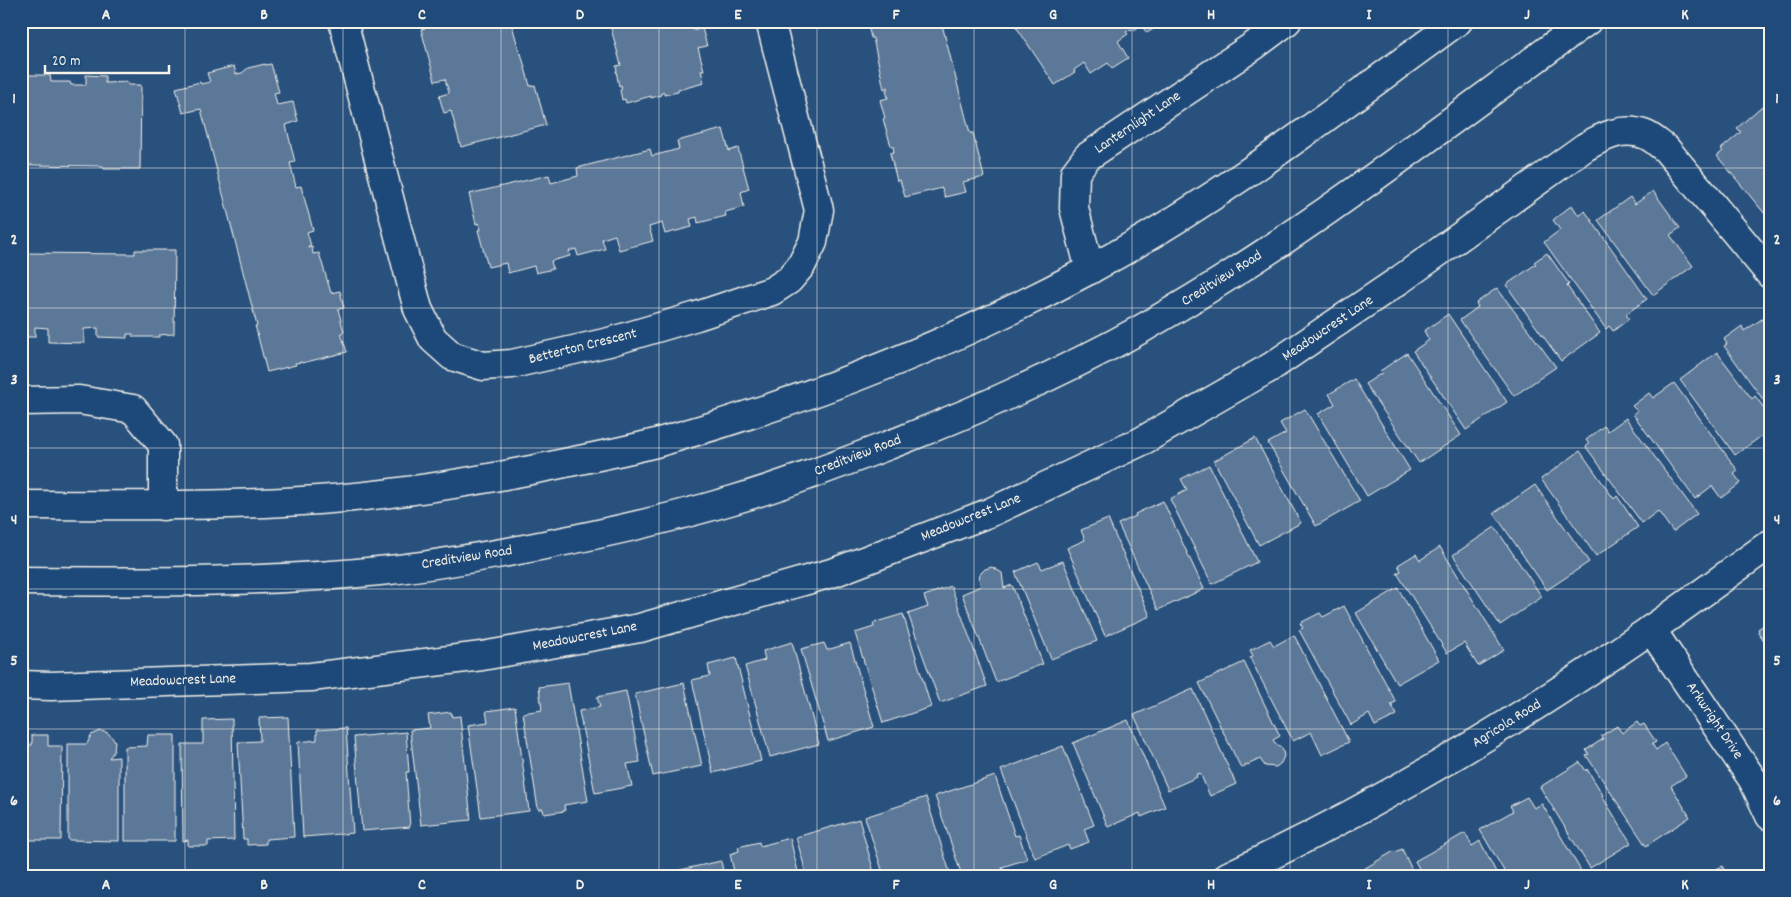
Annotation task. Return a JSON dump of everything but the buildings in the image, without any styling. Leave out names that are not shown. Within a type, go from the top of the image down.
[{"type":"street","name":"Betterton Crescent","points":[[344,21],[418,309],[433,339],[452,356],[483,366],[512,364],[609,342],[697,316],[772,291],[789,280],[801,266],[813,242],[819,210],[770,21]]},
{"type":"street","name":"Lanternlight Lane","points":[[1090,270],[1074,208],[1075,173],[1087,157],[1255,45],[1287,21]]},
{"type":"street","points":[[21,505],[216,505],[321,500],[447,486],[659,442],[768,409],[884,366],[980,325],[1090,270],[1254,170],[1458,21]]},
{"type":"street","name":"Creditview Road","points":[[21,581],[185,582],[280,579],[390,570],[454,562],[557,543],[655,521],[734,500],[826,469],[927,430],[1021,390],[1142,328],[1272,249],[1587,21]]},
{"type":"street","name":"Meadowcrest Lane","points":[[21,685],[311,677],[482,656],[640,628],[835,572],[991,512],[1159,431],[1271,367],[1401,279],[1585,147],[1605,136],[1627,131],[1647,135],[1666,149],[1770,274]]},
{"type":"street","points":[[21,401],[79,400],[133,409],[163,445],[164,506]]},
{"type":"street","name":"Agricola Road","points":[[1228,876],[1360,811],[1430,771],[1548,698],[1651,629],[1770,544]]},
{"type":"street","name":"Arkwright Drive","points":[[1651,629],[1761,776],[1770,816]]}]
